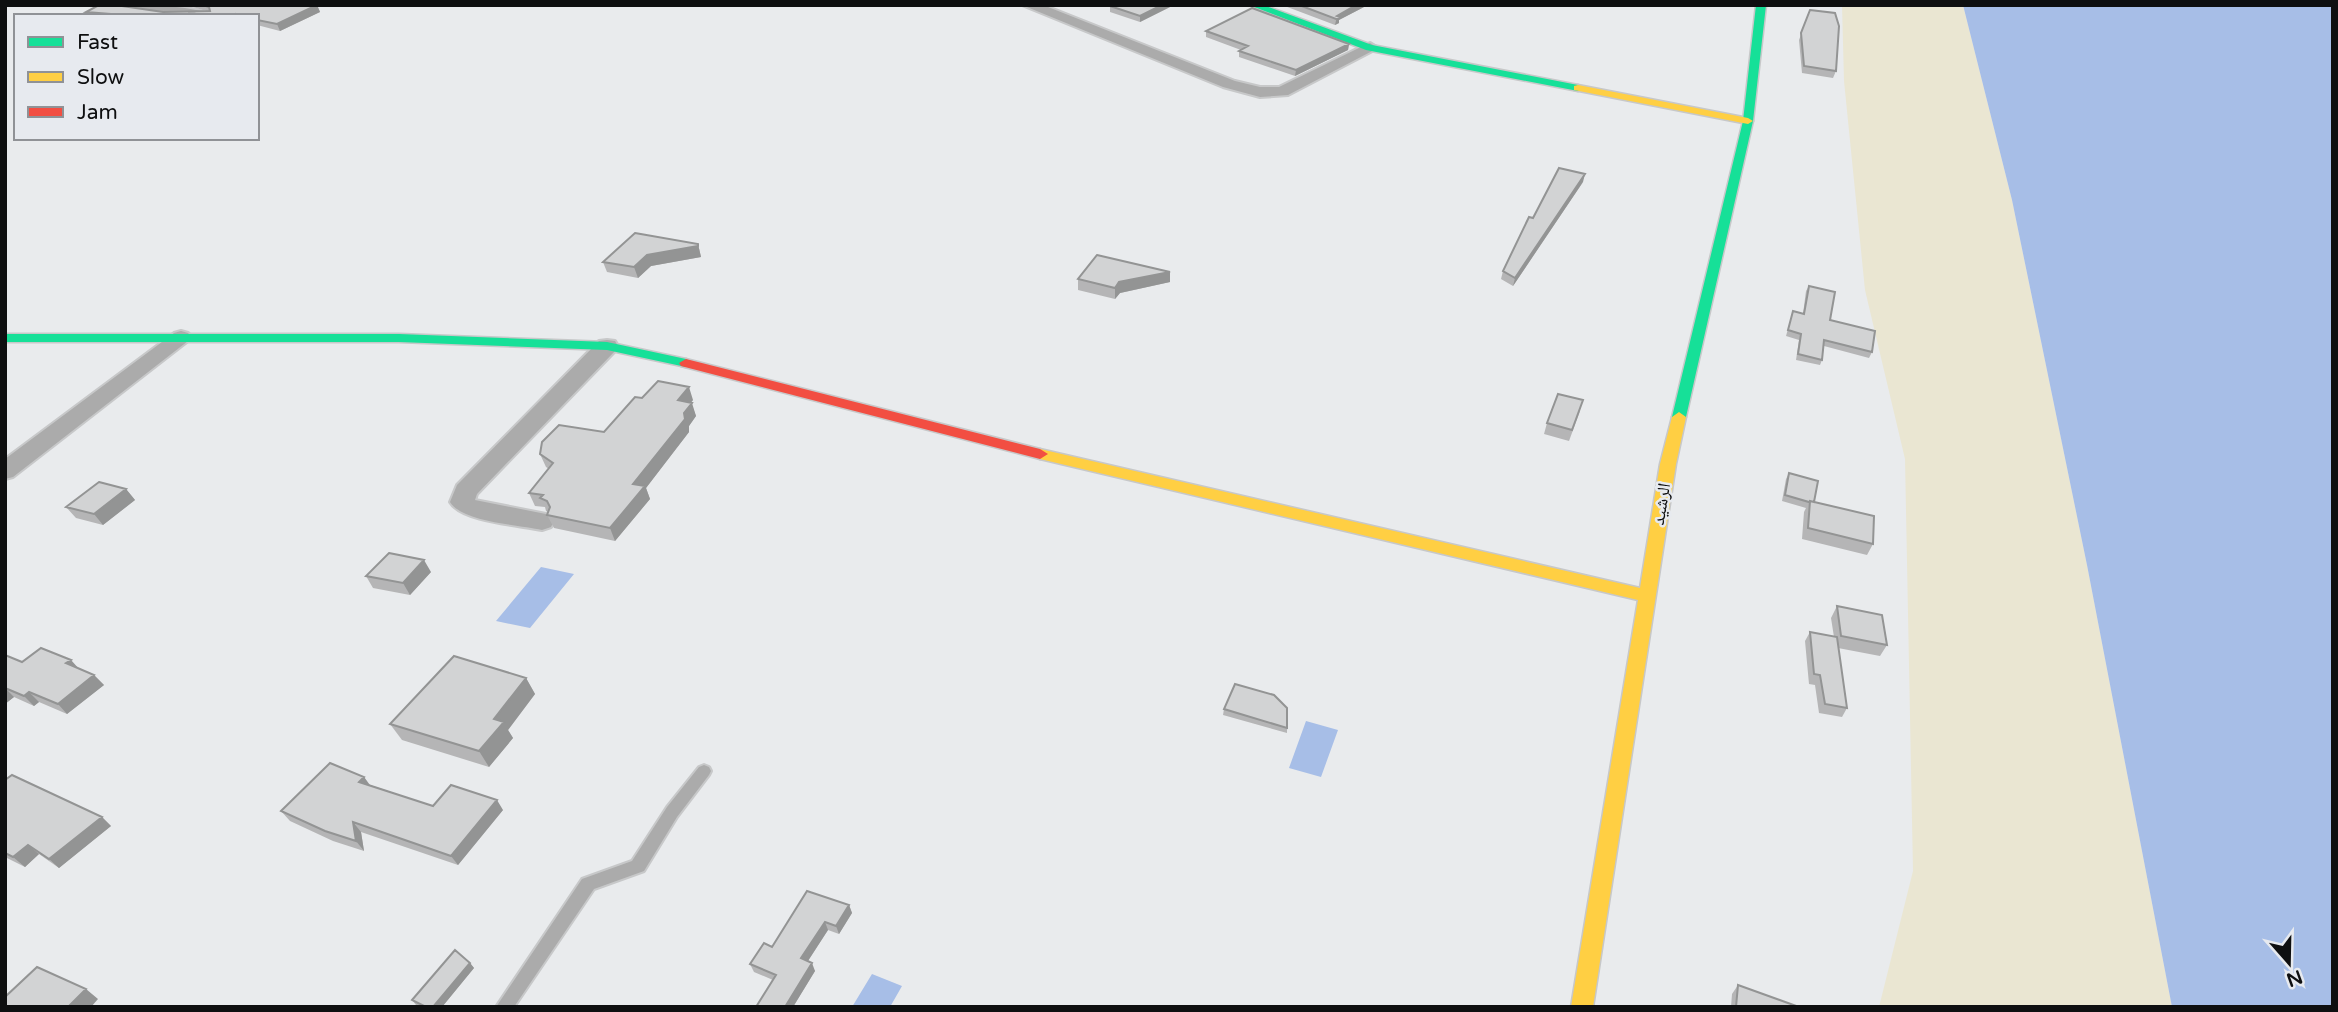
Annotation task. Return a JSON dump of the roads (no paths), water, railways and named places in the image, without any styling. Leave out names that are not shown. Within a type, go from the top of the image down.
[{"type":"street","points":[[118,5],[192,14]]},
{"type":"street","points":[[1029,5],[1229,84],[1260,92],[1282,92],[1370,48]]},
{"type":"street","points":[[1254,5],[1370,48],[1748,121]]},
{"type":"street","name":"الرشيد","points":[[1582,1007],[1668,464],[1748,121],[1761,5]]},
{"type":"street","points":[[5,471],[181,337]]},
{"type":"street","points":[[5,338],[399,338],[607,346],[700,366],[946,432],[1646,596]]},
{"type":"street","points":[[542,521],[468,507],[461,502],[466,491],[607,346]]},
{"type":"lane","points":[[505,1007],[587,884],[639,866],[671,812],[704,771]]},
{"type":"water","points":[[1963,5],[2333,5],[2333,1007],[2172,1007],[2087,565],[2012,200]]},
{"type":"water","points":[[541,567],[574,574],[530,628],[496,621]]},
{"type":"water","points":[[1306,721],[1338,730],[1321,777],[1289,768]]},
{"type":"water","points":[[872,974],[902,986],[890,1007],[852,1007]]}]
